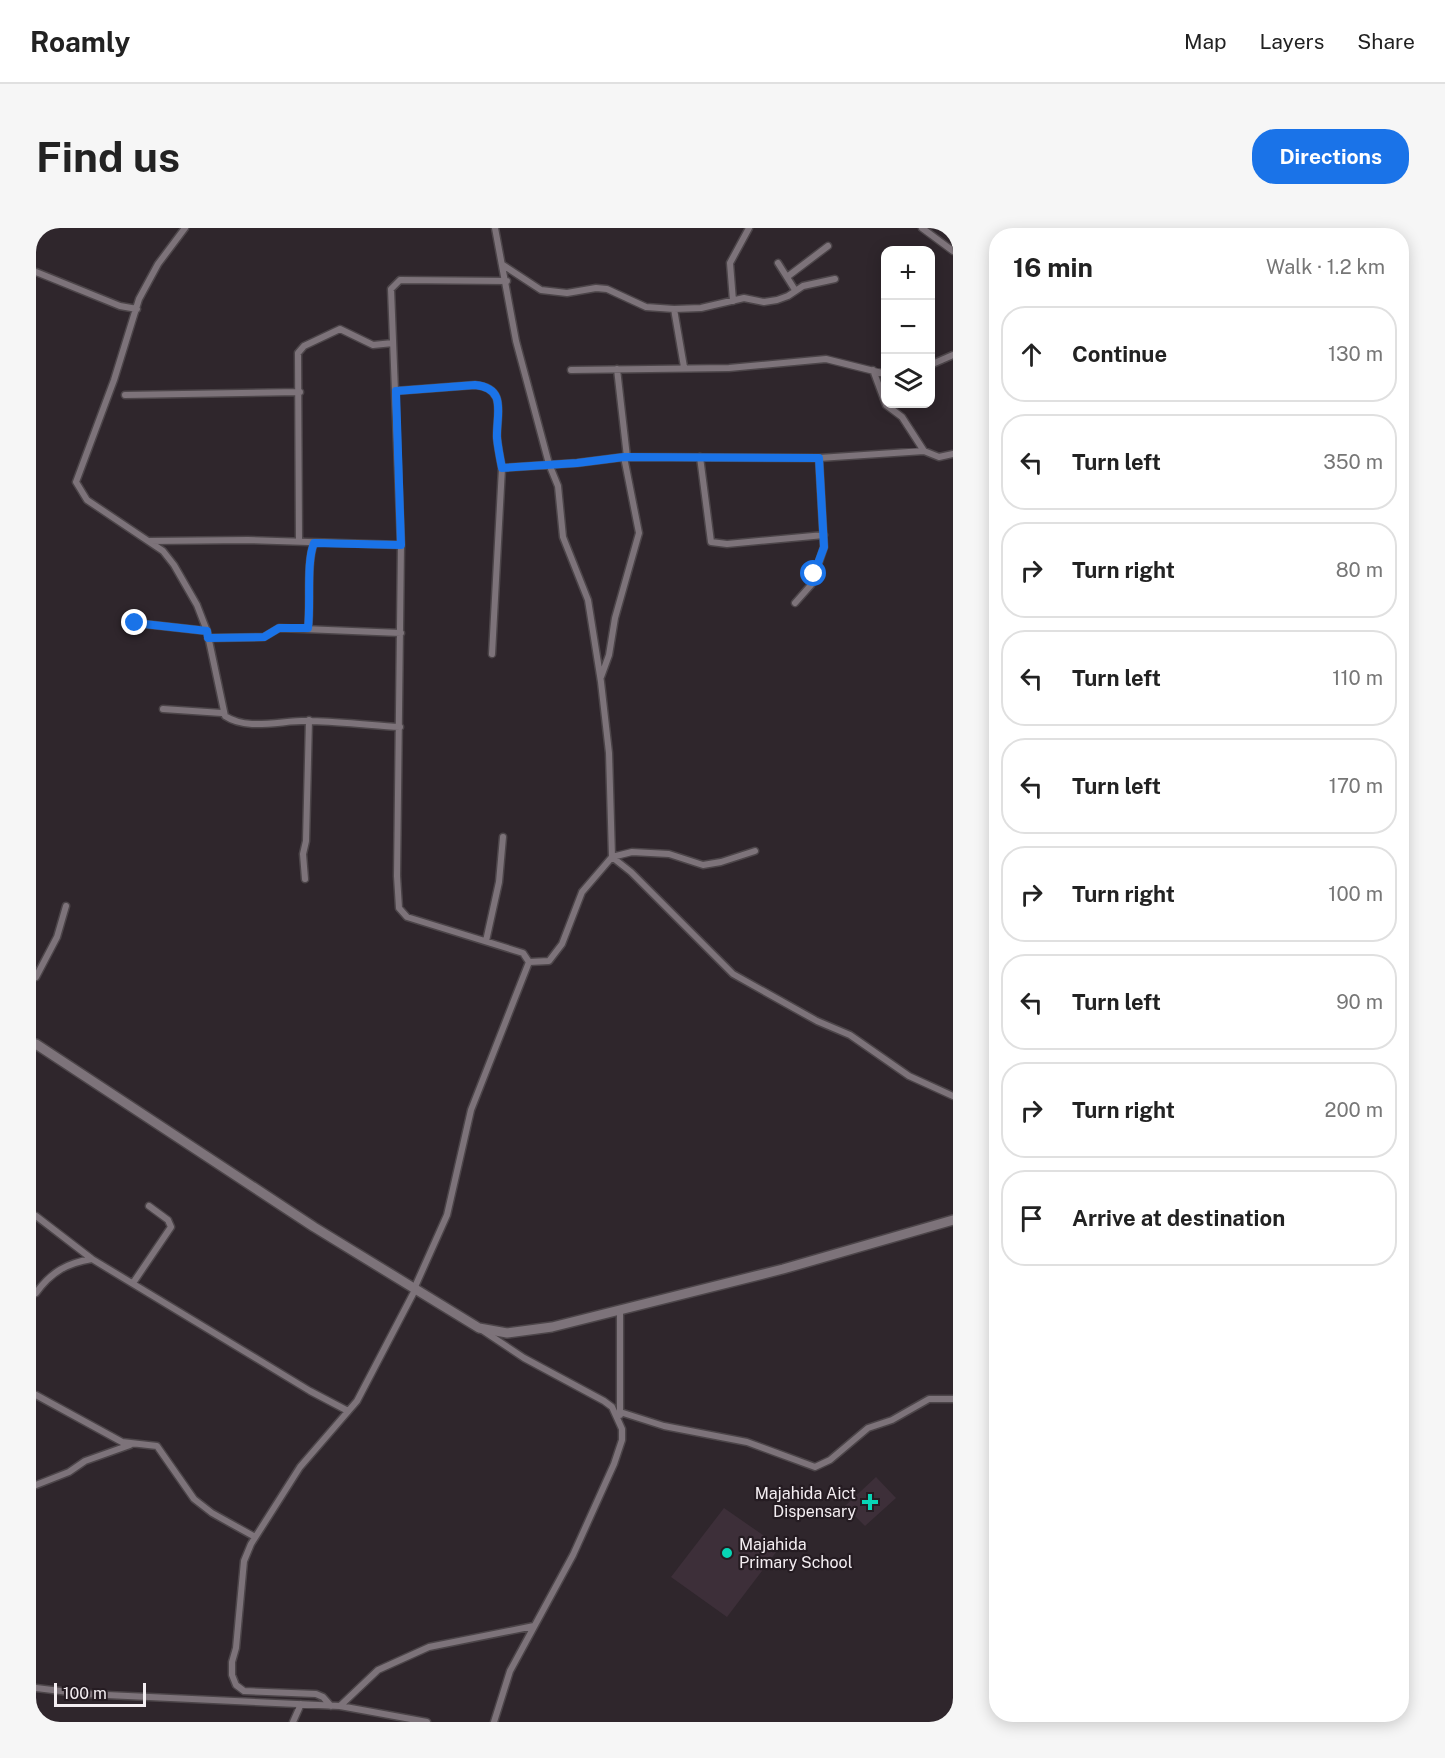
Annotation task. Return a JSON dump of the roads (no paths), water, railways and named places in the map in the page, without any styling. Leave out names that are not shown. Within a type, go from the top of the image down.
[{"type":"street","points":[[185,228],[158,264],[137,309],[114,380],[76,482],[87,500],[163,551],[174,565],[196,605],[208,635],[222,713]]},
{"type":"street","points":[[495,228],[507,281],[516,341],[549,464],[558,486],[563,537],[588,600],[609,753],[612,857]]},
{"type":"street","points":[[733,301],[730,263],[749,228]]},
{"type":"street","points":[[922,228],[953,251]]},
{"type":"street","points":[[787,277],[828,246]]},
{"type":"street","points":[[778,263],[795,291]]},
{"type":"street","points":[[503,265],[541,291],[567,293],[596,288],[607,289],[646,307],[674,309],[701,308],[744,298],[764,302],[777,300],[802,286],[835,279]]},
{"type":"street","points":[[36,272],[120,306],[137,309]]},
{"type":"street","points":[[507,281],[396,282],[391,289],[401,545],[397,876],[399,908],[407,916],[523,953],[529,962]]},
{"type":"street","points":[[674,309],[684,368]]},
{"type":"street","points":[[299,541],[298,353],[324,335],[340,329],[373,345],[393,343]]},
{"type":"street","points":[[935,363],[953,356]]},
{"type":"street","points":[[571,370],[729,368],[826,359],[881,373]]},
{"type":"street","points":[[600,678],[609,655],[615,618],[639,532],[625,457],[617,369]]},
{"type":"street","points":[[873,370],[886,405],[902,417],[924,451]]},
{"type":"street","points":[[396,391],[475,385],[492,389],[498,403],[497,439],[502,468],[496,625],[492,654]]},
{"type":"street","points":[[125,395],[300,392]]},
{"type":"street","points":[[502,468],[625,457],[819,458],[924,451],[939,457],[953,454]]},
{"type":"street","points":[[700,457],[711,542],[726,544],[824,535]]},
{"type":"street","points":[[795,603],[811,585],[823,554],[819,458]]},
{"type":"street","points":[[149,542],[299,541],[401,545]]},
{"type":"street","points":[[308,628],[311,594],[309,571],[314,543]]},
{"type":"street","points":[[135,623],[208,635],[264,637],[279,628],[401,633]]},
{"type":"street","points":[[163,709],[222,713],[232,721],[252,724],[309,720],[400,727]]},
{"type":"street","points":[[305,879],[303,854],[306,841],[309,720]]},
{"type":"street","points":[[486,941],[499,882],[503,837]]},
{"type":"street","points":[[529,962],[549,961],[562,944],[582,892],[612,857],[632,852],[669,854],[703,865],[755,851]]},
{"type":"street","points":[[612,857],[631,872],[733,974],[817,1021],[850,1035],[909,1076],[953,1096]]},
{"type":"street","points":[[36,977],[57,937],[66,906]]},
{"type":"street","points":[[331,1706],[323,1697],[315,1694],[244,1690],[236,1684],[232,1675],[244,1562],[255,1537],[300,1467],[357,1401],[415,1289],[447,1215],[471,1110],[529,962]]},
{"type":"street","points":[[36,1044],[314,1227],[524,1358],[604,1401],[620,1415],[747,1442],[815,1467],[830,1460],[868,1428],[892,1420],[929,1399],[953,1399]]},
{"type":"street","points":[[133,1283],[171,1227],[168,1220],[149,1206]]},
{"type":"street","points":[[36,1215],[92,1259],[310,1391],[348,1411]]},
{"type":"street","points":[[479,1328],[507,1334],[552,1327],[783,1269],[953,1220]]},
{"type":"street","points":[[36,1293],[54,1272],[70,1263],[92,1259]]},
{"type":"street","points":[[495,1722],[510,1671],[573,1556],[607,1481],[622,1440],[620,1311]]},
{"type":"street","points":[[36,1395],[130,1445]]},
{"type":"street","points":[[36,1485],[69,1472],[85,1461],[130,1445],[147,1443],[157,1446],[194,1498],[212,1513],[255,1537]]},
{"type":"street","points":[[340,1706],[378,1670],[429,1647],[534,1626]]},
{"type":"street","points":[[36,1688],[86,1694],[340,1706],[392,1719],[427,1722]]},
{"type":"street","points":[[293,1722],[301,1704]]},
{"type":"place","name":"Majahida Aict Dispensary","points":[[870,1502]]},
{"type":"place","name":"Majahida Primary School","points":[[727,1553]]}]
